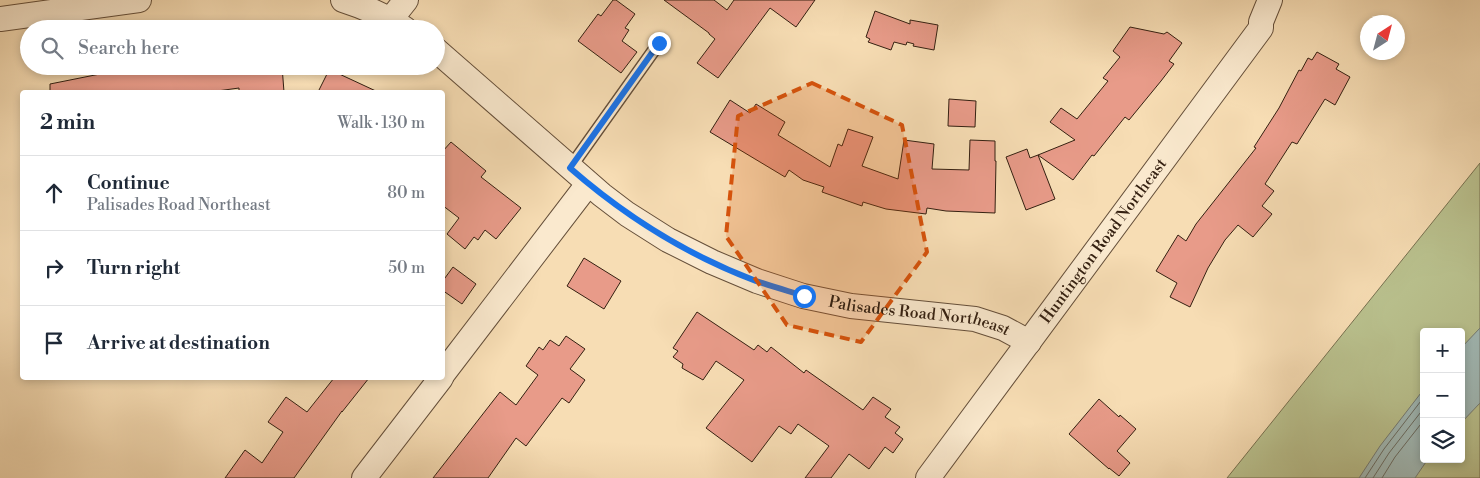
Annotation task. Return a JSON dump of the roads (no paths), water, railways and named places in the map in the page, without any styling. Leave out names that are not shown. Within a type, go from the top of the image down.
[{"type":"street","points":[[0,20],[139,0]]},
{"type":"street","points":[[344,0],[360,5],[390,20]]},
{"type":"street","points":[[399,20],[406,0]]},
{"type":"street","name":"Huntington Road Northeast","points":[[928,478],[1261,28],[1261,22],[1270,0]]},
{"type":"street","name":"Palisades Road Northeast","points":[[445,58],[588,184],[627,214],[668,240],[712,262],[757,281],[804,296],[851,306],[975,319],[1003,328],[1029,342]]},
{"type":"street","points":[[445,372],[588,184]]},
{"type":"street","points":[[364,478],[439,380]]},
{"type":"lane","points":[[570,168],[659,43]]},
{"type":"water","points":[[1480,328],[1480,403],[1465,419],[1465,373],[1465,344]]},
{"type":"water","points":[[1420,394],[1420,463],[1425,463],[1415,478],[1359,478],[1380,446]]}]
